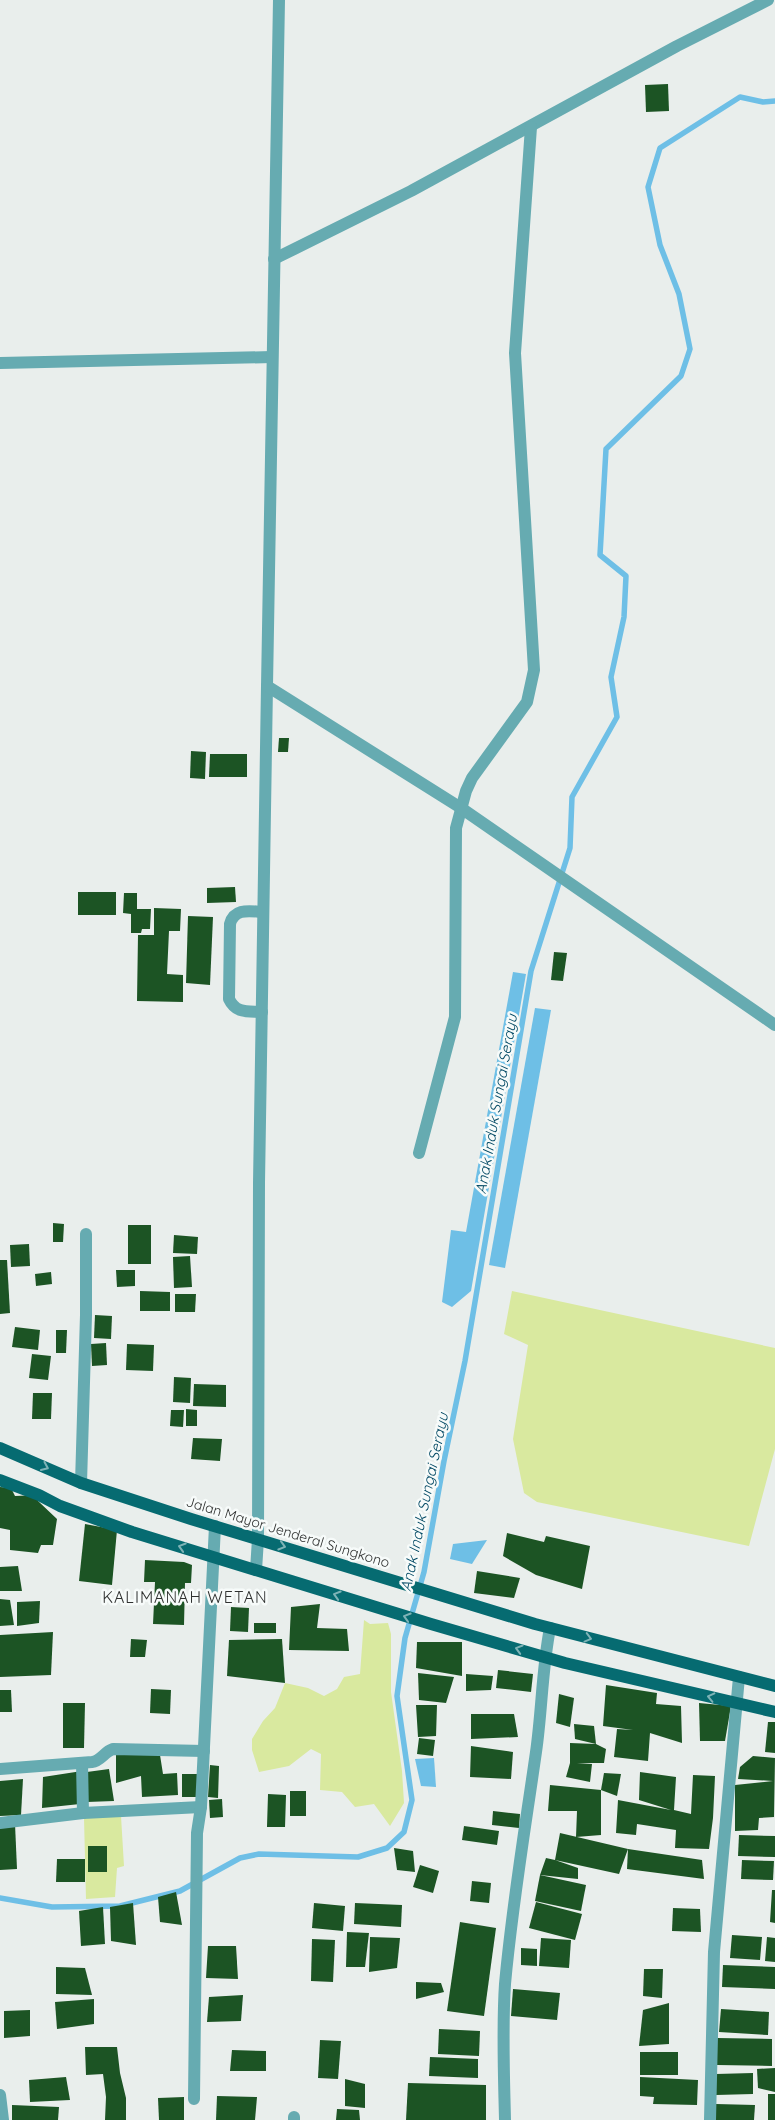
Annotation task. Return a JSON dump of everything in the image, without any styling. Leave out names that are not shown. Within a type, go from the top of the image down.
[{"type":"main road","name":"Jalan Mayor Jenderal Sungkono","points":[[0,1448],[81,1483],[215,1526],[550,1628],[775,1686]]},
{"type":"main road","points":[[0,1480],[60,1506],[212,1557],[431,1624],[544,1657],[775,1712]]},
{"type":"street","points":[[256,1570],[258,1539],[259,1183],[279,0]]},
{"type":"street","points":[[274,259],[411,191],[676,46],[768,0]]},
{"type":"street","points":[[419,1153],[455,1017],[456,828],[472,778],[527,702],[534,670],[515,353],[531,127]]},
{"type":"street","points":[[0,362],[272,357]]},
{"type":"street","points":[[267,686],[461,808],[775,1025]]},
{"type":"street","points":[[262,1012],[237,1010],[229,1000],[230,924],[232,917],[239,911],[263,912]]},
{"type":"street","points":[[81,1483],[86,1314],[86,1234]]},
{"type":"street","points":[[194,2099],[197,1833],[201,1808],[215,1526]]},
{"type":"street","points":[[505,2120],[505,1985],[512,1912],[538,1738],[544,1657],[550,1628]]},
{"type":"street","points":[[710,2120],[714,1952],[736,1702],[740,1677]]},
{"type":"street","points":[[0,1768],[96,1762],[113,1749],[204,1751]]},
{"type":"street","points":[[82,1763],[83,1813]]},
{"type":"street","points":[[0,1823],[83,1813],[201,1808]]},
{"type":"street","points":[[0,2095],[3,2120]]},
{"type":"green space","points":[[512,1291],[775,1348],[775,1449],[749,1546],[537,1502],[524,1493],[513,1439],[528,1345],[504,1334]]},
{"type":"green space","points":[[364,1620],[370,1624],[388,1623],[391,1634],[391,1692],[402,1771],[404,1803],[390,1826],[374,1804],[355,1807],[342,1792],[320,1790],[321,1754],[311,1749],[289,1766],[259,1772],[252,1750],[252,1739],[263,1721],[275,1708],[285,1683],[308,1688],[324,1696],[337,1689],[344,1677],[360,1674]]},
{"type":"green space","points":[[121,1816],[124,1866],[117,1868],[115,1897],[86,1899],[84,1818]]},
{"type":"water","points":[[513,972],[526,974],[471,1291],[452,1307],[442,1302],[451,1230],[466,1232]]},
{"type":"water","points":[[535,1008],[551,1010],[505,1268],[489,1265]]},
{"type":"water","points":[[487,1540],[472,1564],[450,1559],[453,1544]]},
{"type":"water","points":[[434,1758],[436,1787],[421,1786],[415,1759]]},
{"type":"building","points":[[668,84],[669,111],[646,112],[645,85]]},
{"type":"building","points":[[279,738],[289,738],[288,752],[278,752]]},
{"type":"building","points":[[191,751],[206,752],[205,779],[190,778]]},
{"type":"building","points":[[210,754],[247,754],[247,777],[209,777]]},
{"type":"building","points":[[235,887],[236,902],[207,903],[207,888]]},
{"type":"building","points":[[78,892],[116,892],[116,915],[78,915]]},
{"type":"building","points":[[124,893],[137,893],[137,909],[151,909],[150,929],[142,929],[141,933],[131,933],[131,914],[123,913]]},
{"type":"building","points":[[154,908],[181,909],[180,931],[169,931],[167,974],[183,975],[183,1002],[137,1001],[138,935],[154,935]]},
{"type":"building","points":[[188,916],[213,917],[210,985],[186,983]]},
{"type":"building","points":[[554,952],[567,953],[563,981],[551,980]]},
{"type":"building","points":[[53,1223],[64,1224],[63,1242],[53,1242]]},
{"type":"building","points":[[128,1225],[151,1225],[151,1264],[128,1264]]},
{"type":"building","points":[[174,1235],[198,1237],[197,1254],[173,1253]]},
{"type":"building","points":[[29,1244],[30,1266],[11,1267],[10,1245]]},
{"type":"building","points":[[190,1256],[192,1287],[174,1288],[173,1257]]},
{"type":"building","points":[[0,1260],[7,1260],[10,1313],[0,1314]]},
{"type":"building","points":[[116,1270],[135,1270],[135,1286],[117,1287]]},
{"type":"building","points":[[51,1272],[52,1284],[36,1286],[35,1274]]},
{"type":"building","points":[[140,1291],[170,1292],[170,1311],[140,1311]]},
{"type":"building","points":[[175,1294],[196,1294],[195,1312],[175,1312]]},
{"type":"building","points":[[95,1315],[112,1316],[111,1339],[94,1338]]},
{"type":"building","points":[[15,1327],[40,1330],[38,1350],[12,1347]]},
{"type":"building","points":[[56,1330],[67,1330],[66,1353],[56,1353]]},
{"type":"building","points":[[106,1343],[107,1365],[92,1366],[91,1344]]},
{"type":"building","points":[[127,1344],[154,1345],[153,1371],[126,1370]]},
{"type":"building","points":[[32,1354],[51,1356],[48,1380],[29,1378]]},
{"type":"building","points":[[174,1377],[191,1378],[190,1403],[173,1402]]},
{"type":"building","points":[[194,1384],[226,1385],[226,1407],[193,1406]]},
{"type":"building","points":[[33,1393],[52,1393],[51,1419],[32,1419]]},
{"type":"building","points":[[186,1409],[197,1410],[197,1426],[186,1426]]},
{"type":"building","points":[[171,1410],[184,1410],[183,1427],[170,1426]]},
{"type":"building","points":[[193,1438],[222,1439],[220,1461],[191,1459]]},
{"type":"building","points":[[0,1487],[11,1488],[15,1496],[39,1495],[38,1501],[57,1519],[53,1545],[41,1545],[38,1553],[10,1550],[10,1530],[0,1528]]},
{"type":"building","points":[[85,1524],[117,1530],[112,1585],[79,1581]]},
{"type":"building","points":[[507,1533],[544,1542],[546,1536],[590,1546],[582,1589],[536,1575],[503,1556]]},
{"type":"building","points":[[145,1560],[184,1562],[192,1565],[191,1583],[185,1583],[184,1625],[153,1624],[155,1582],[144,1582]]},
{"type":"building","points":[[18,1566],[22,1591],[0,1591],[0,1567]]},
{"type":"building","points":[[477,1571],[520,1578],[514,1598],[474,1593]]},
{"type":"building","points":[[0,1599],[10,1600],[14,1625],[0,1626]]},
{"type":"building","points":[[40,1601],[39,1623],[17,1626],[17,1602]]},
{"type":"building","points":[[320,1604],[317,1628],[347,1629],[349,1651],[289,1650],[291,1607]]},
{"type":"building","points":[[231,1607],[249,1608],[248,1632],[230,1631]]},
{"type":"building","points":[[254,1623],[276,1623],[276,1633],[254,1633]]},
{"type":"building","points":[[53,1632],[51,1675],[0,1677],[0,1635]]},
{"type":"building","points":[[131,1639],[147,1640],[145,1657],[130,1657]]},
{"type":"building","points":[[282,1639],[285,1683],[227,1676],[229,1640]]},
{"type":"building","points":[[417,1642],[462,1642],[462,1676],[416,1668]]},
{"type":"building","points":[[498,1670],[533,1674],[531,1692],[496,1688]]},
{"type":"building","points":[[418,1673],[454,1677],[446,1703],[419,1700]]},
{"type":"building","points":[[466,1674],[493,1676],[491,1690],[466,1691]]},
{"type":"building","points":[[606,1685],[657,1693],[656,1704],[681,1706],[682,1743],[650,1733],[648,1761],[614,1757],[617,1729],[633,1730],[603,1726]]},
{"type":"building","points":[[151,1689],[171,1690],[170,1714],[150,1713]]},
{"type":"building","points":[[0,1690],[11,1690],[12,1712],[0,1712]]},
{"type":"building","points":[[559,1694],[574,1698],[570,1727],[556,1723]]},
{"type":"building","points":[[63,1703],[85,1703],[84,1748],[63,1748]]},
{"type":"building","points":[[699,1703],[731,1706],[725,1741],[700,1741]]},
{"type":"building","points":[[416,1705],[437,1705],[436,1736],[418,1737]]},
{"type":"building","points":[[471,1714],[514,1714],[518,1737],[471,1739]]},
{"type":"building","points":[[768,1722],[775,1722],[775,1753],[765,1752]]},
{"type":"building","points":[[574,1724],[594,1726],[596,1744],[575,1739]]},
{"type":"building","points":[[419,1738],[435,1740],[433,1756],[417,1754]]},
{"type":"building","points":[[570,1743],[596,1744],[606,1749],[604,1763],[577,1763],[592,1764],[590,1782],[566,1777],[570,1763]]},
{"type":"building","points":[[471,1746],[513,1752],[511,1779],[470,1777]]},
{"type":"building","points":[[116,1755],[160,1755],[163,1774],[177,1773],[178,1795],[142,1797],[141,1776],[116,1783]]},
{"type":"building","points":[[753,1756],[775,1758],[774,1817],[759,1818],[758,1830],[735,1831],[735,1785],[773,1781],[738,1779],[740,1767]]},
{"type":"building","points":[[210,1765],[219,1766],[218,1798],[208,1797]]},
{"type":"building","points":[[109,1769],[114,1801],[87,1802],[87,1772]]},
{"type":"building","points":[[82,1771],[80,1804],[42,1808],[43,1777]]},
{"type":"building","points":[[640,1772],[676,1777],[674,1810],[691,1814],[693,1775],[715,1776],[709,1849],[675,1848],[676,1830],[637,1824],[636,1835],[616,1833],[618,1800],[671,1810],[639,1800]]},
{"type":"building","points":[[604,1773],[621,1774],[617,1796],[601,1790]]},
{"type":"building","points":[[182,1774],[198,1774],[198,1797],[182,1797]]},
{"type":"building","points":[[23,1779],[21,1815],[0,1816],[0,1781]]},
{"type":"building","points":[[550,1785],[601,1790],[601,1835],[576,1837],[577,1811],[548,1811]]},
{"type":"building","points":[[290,1791],[306,1791],[306,1816],[290,1816]]},
{"type":"building","points":[[268,1794],[286,1795],[285,1827],[267,1827]]},
{"type":"building","points":[[222,1799],[223,1817],[210,1818],[209,1800]]},
{"type":"building","points":[[493,1811],[520,1814],[519,1828],[492,1825]]},
{"type":"building","points":[[15,1824],[17,1869],[0,1870],[0,1826]]},
{"type":"building","points":[[464,1826],[499,1831],[497,1845],[462,1840]]},
{"type":"building","points":[[560,1833],[628,1849],[619,1874],[555,1860]]},
{"type":"building","points":[[739,1835],[775,1836],[775,1857],[738,1856]]},
{"type":"building","points":[[88,1846],[107,1846],[107,1872],[88,1872]]},
{"type":"building","points":[[394,1848],[413,1851],[415,1872],[397,1870]]},
{"type":"building","points":[[628,1849],[702,1860],[704,1879],[627,1869]]},
{"type":"building","points":[[546,1858],[578,1868],[578,1879],[540,1875]]},
{"type":"building","points":[[57,1859],[85,1859],[85,1882],[56,1882]]},
{"type":"building","points":[[742,1860],[774,1861],[773,1880],[741,1879]]},
{"type":"building","points":[[420,1865],[439,1871],[433,1893],[413,1887]]},
{"type":"building","points":[[540,1875],[586,1885],[581,1911],[535,1901]]},
{"type":"building","points":[[472,1881],[491,1883],[489,1903],[470,1901]]},
{"type":"building","points":[[772,1890],[775,1890],[775,1923],[770,1922]]},
{"type":"building","points":[[176,1892],[182,1925],[160,1922],[158,1897]]},
{"type":"building","points":[[536,1902],[582,1914],[575,1940],[529,1928]]},
{"type":"building","points":[[133,1903],[136,1945],[111,1941],[110,1907]]},
{"type":"building","points":[[314,1903],[345,1906],[343,1931],[312,1928]]},
{"type":"building","points":[[355,1903],[402,1905],[401,1927],[354,1924]]},
{"type":"building","points":[[103,1907],[105,1944],[81,1946],[79,1911]]},
{"type":"building","points":[[673,1908],[700,1909],[701,1932],[672,1931]]},
{"type":"building","points":[[460,1922],[496,1928],[484,2016],[447,2011]]},
{"type":"building","points":[[347,1932],[369,1933],[365,1967],[346,1967]]},
{"type":"building","points":[[732,1935],[762,1937],[760,1960],[730,1958]]},
{"type":"building","points":[[370,1937],[400,1938],[397,1968],[369,1972]]},
{"type":"building","points":[[767,1937],[775,1938],[775,1962],[765,1961]]},
{"type":"building","points":[[541,1938],[571,1940],[569,1968],[539,1966]]},
{"type":"building","points":[[312,1939],[335,1940],[333,1982],[311,1981]]},
{"type":"building","points":[[208,1946],[236,1946],[238,1979],[206,1978]]},
{"type":"building","points":[[521,1948],[537,1949],[537,1966],[521,1965]]},
{"type":"building","points":[[723,1965],[775,1967],[775,1989],[722,1987]]},
{"type":"building","points":[[56,1967],[85,1968],[92,1995],[56,1994]]},
{"type":"building","points":[[644,1969],[663,1969],[662,1998],[643,1996]]},
{"type":"building","points":[[416,1982],[441,1983],[444,1992],[416,1999]]},
{"type":"building","points":[[513,1989],[560,1993],[557,2020],[511,2016]]},
{"type":"building","points":[[243,1995],[241,2021],[207,2022],[209,1997]]},
{"type":"building","points":[[94,1999],[94,2024],[57,2029],[55,2002]]},
{"type":"building","points":[[669,2003],[669,2044],[639,2046],[643,2010]]},
{"type":"building","points":[[721,2009],[769,2012],[768,2035],[719,2032]]},
{"type":"building","points":[[30,2010],[30,2036],[4,2038],[4,2011]]},
{"type":"building","points":[[439,2029],[480,2031],[479,2056],[438,2054]]},
{"type":"building","points":[[717,2038],[772,2039],[772,2066],[717,2065]]},
{"type":"building","points":[[320,2040],[341,2041],[338,2079],[318,2078]]},
{"type":"building","points":[[85,2047],[117,2047],[120,2073],[126,2098],[126,2120],[105,2120],[106,2097],[103,2074],[86,2075]]},
{"type":"building","points":[[232,2050],[266,2051],[266,2071],[230,2071]]},
{"type":"building","points":[[640,2052],[678,2052],[678,2075],[640,2075]]},
{"type":"building","points":[[430,2057],[478,2059],[478,2078],[429,2076]]},
{"type":"building","points":[[775,2068],[775,2092],[758,2088],[757,2069]]},
{"type":"building","points":[[753,2073],[753,2094],[716,2095],[716,2074]]},
{"type":"building","points":[[66,2077],[70,2100],[30,2102],[29,2080]]},
{"type":"building","points":[[640,2077],[698,2080],[697,2105],[653,2104],[654,2097],[640,2096]]},
{"type":"building","points":[[345,2079],[365,2084],[365,2108],[345,2106]]},
{"type":"building","points":[[408,2083],[486,2085],[486,2120],[406,2120]]},
{"type":"building","points":[[768,2094],[775,2094],[775,2120],[768,2120]]},
{"type":"building","points":[[217,2096],[257,2097],[255,2120],[216,2120]]},
{"type":"building","points":[[184,2097],[184,2120],[159,2120],[158,2098]]},
{"type":"building","points":[[716,2104],[755,2105],[754,2120],[715,2120]]},
{"type":"building","points":[[12,2105],[59,2107],[58,2120],[12,2120]]},
{"type":"building","points":[[337,2109],[359,2110],[360,2120],[336,2120]]},
{"type":"waterway","name":"Anak Induk Sungai Serayu","points":[[0,1898],[52,1907],[120,1906],[180,1891],[240,1858],[259,1854],[358,1857],[387,1848],[404,1832],[412,1800],[397,1696],[405,1638],[424,1572],[444,1461],[465,1361],[531,971],[570,848],[572,797],[617,717],[611,677],[624,617],[626,576],[600,555],[606,449],[681,376],[690,349],[679,294],[660,245],[648,187],[660,148],[740,97],[763,102],[775,101]]},
{"type":"district","name":"KALIMANAH WETAN","points":[[185,1597]]}]
